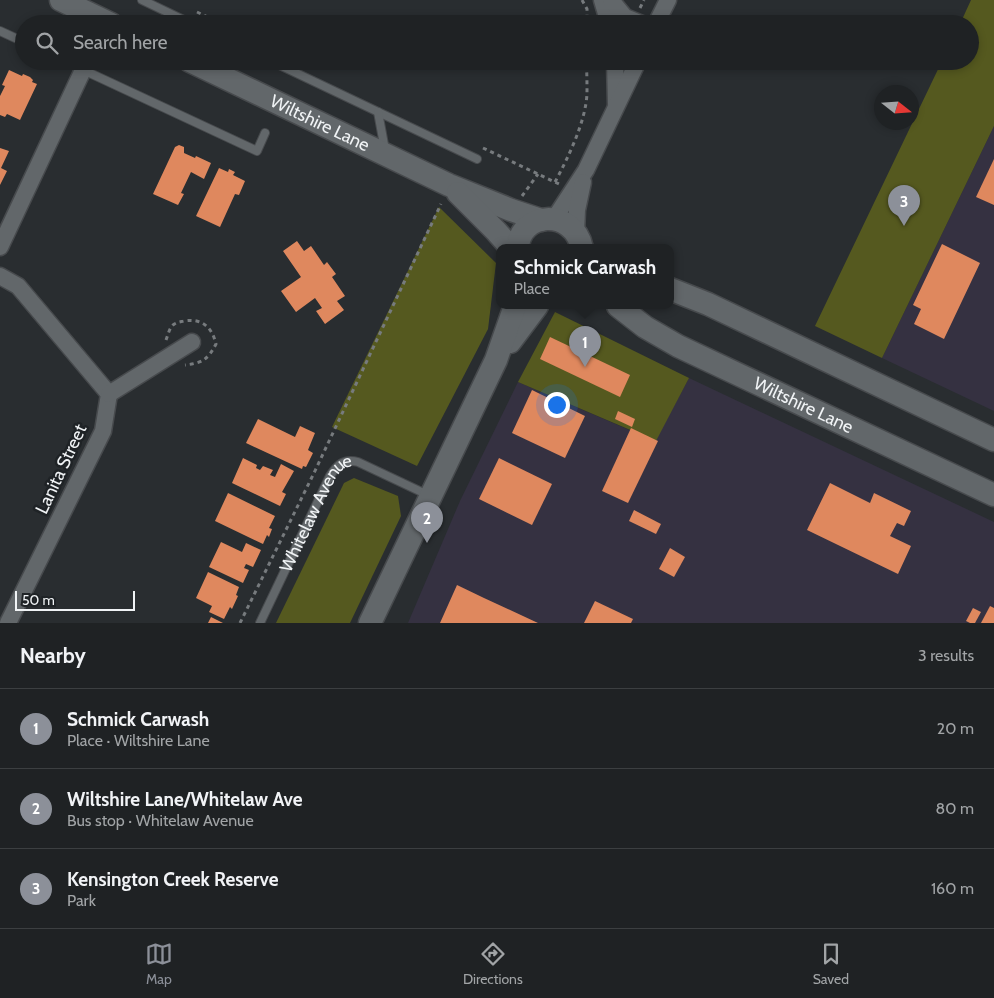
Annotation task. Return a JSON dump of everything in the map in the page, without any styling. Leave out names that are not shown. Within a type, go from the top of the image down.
[{"type":"main road","points":[[62,0],[93,15]]},
{"type":"main road","name":"Wiltshire Lane","points":[[209,70],[386,154],[496,230],[508,244]]},
{"type":"main road","name":"Wiltshire Lane","points":[[442,191],[511,210],[562,221],[570,226],[581,242]]},
{"type":"main road","points":[[519,244],[522,234],[530,225],[548,219]]},
{"type":"main road","points":[[674,291],[708,304],[994,440]]},
{"type":"main road","points":[[370,623],[496,360],[514,309]]},
{"type":"main road","points":[[496,360],[535,309]]},
{"type":"main road","name":"Wiltshire Lane","points":[[622,309],[645,327],[678,346],[994,495]]},
{"type":"street","points":[[602,0],[606,15]]},
{"type":"street","points":[[611,0],[623,15]]},
{"type":"street","points":[[660,15],[668,0]]},
{"type":"street","points":[[0,247],[83,70]]},
{"type":"street","points":[[615,70],[616,109]]},
{"type":"street","points":[[548,219],[586,170],[634,70]]},
{"type":"street","points":[[581,242],[577,210],[586,170]]},
{"type":"street","points":[[0,276],[18,286],[109,394],[192,342]]},
{"type":"street","name":"Lanita Street","points":[[8,623],[103,431],[109,394]]},
{"type":"lane","points":[[142,0],[173,15]]},
{"type":"lane","points":[[0,31],[15,38]]},
{"type":"lane","name":"Wiltshire Lane","points":[[83,70],[257,151],[265,133]]},
{"type":"lane","points":[[290,70],[477,159]]},
{"type":"lane","points":[[378,112],[386,154]]},
{"type":"lane","name":"Whitelaw Avenue","points":[[260,623],[330,476],[342,463],[348,461],[358,462],[430,496]]},
{"type":"path","points":[[582,0],[587,10],[587,15]]},
{"type":"path","points":[[555,182],[570,154],[584,108],[587,95],[586,70]]},
{"type":"path","points":[[240,623],[314,473],[441,204],[442,191]]},
{"type":"shaded area","points":[[994,126],[994,411],[882,358]]},
{"type":"shaded area","points":[[689,378],[994,522],[994,623],[408,623],[460,501],[518,382],[655,441]]},
{"type":"green space","points":[[971,0],[994,0],[994,126],[882,358],[815,326],[909,130],[919,130],[919,109],[938,70],[979,70],[979,15],[964,15]]},
{"type":"green space","points":[[439,207],[496,263],[488,329],[417,466],[332,427]]},
{"type":"green space","points":[[555,312],[689,378],[656,441],[518,382]]},
{"type":"green space","points":[[354,478],[398,496],[401,516],[350,623],[276,623],[344,483]]},
{"type":"building","points":[[9,70],[22,76],[23,74],[30,77],[33,80],[32,82],[37,84],[20,120],[7,114],[5,117],[0,115],[0,96],[5,86],[2,85]]},
{"type":"building","points":[[179,145],[184,147],[184,153],[211,163],[204,179],[191,172],[181,193],[184,194],[178,205],[153,194],[175,147]]},
{"type":"building","points":[[0,148],[9,151],[1,168],[7,171],[0,185]]},
{"type":"building","points":[[994,159],[994,205],[976,197]]},
{"type":"building","points":[[219,168],[228,172],[229,169],[235,172],[233,175],[245,181],[239,195],[235,194],[220,227],[196,216]]},
{"type":"building","points":[[297,241],[304,251],[311,246],[324,265],[327,262],[336,274],[332,277],[345,296],[337,301],[344,310],[325,324],[316,311],[322,308],[315,298],[296,312],[281,291],[301,277],[283,251]]},
{"type":"building","points":[[942,244],[980,263],[944,339],[914,324],[921,309],[913,305]]},
{"type":"building","points":[[550,337],[630,375],[620,397],[540,359]]},
{"type":"building","points":[[532,390],[585,416],[565,458],[512,433]]},
{"type":"building","points":[[618,411],[635,419],[632,427],[615,419]]},
{"type":"building","points":[[258,419],[295,437],[300,426],[315,433],[308,450],[313,453],[306,467],[303,466],[302,469],[246,443]]},
{"type":"building","points":[[631,428],[658,441],[628,503],[602,491]]},
{"type":"building","points":[[243,458],[257,465],[256,468],[260,470],[263,466],[273,470],[270,475],[275,477],[281,464],[294,471],[282,492],[286,494],[280,506],[232,483]]},
{"type":"building","points":[[499,458],[552,484],[532,525],[479,499]]},
{"type":"building","points":[[830,483],[870,503],[874,493],[911,511],[904,526],[897,523],[890,536],[911,546],[898,574],[807,530]]},
{"type":"building","points":[[228,493],[275,516],[269,528],[272,529],[269,537],[267,535],[263,544],[215,521]]},
{"type":"building","points":[[634,510],[661,524],[656,534],[629,521]]},
{"type":"building","points":[[221,542],[242,552],[246,543],[261,550],[253,567],[246,564],[244,568],[249,570],[243,583],[209,567]]},
{"type":"building","points":[[670,548],[685,557],[674,577],[659,569]]},
{"type":"building","points":[[208,572],[239,587],[236,595],[238,596],[232,609],[230,607],[224,619],[209,612],[212,606],[196,598]]},
{"type":"building","points":[[457,585],[484,598],[538,623],[440,623]]},
{"type":"building","points":[[595,601],[633,619],[631,623],[584,623]]},
{"type":"building","points":[[990,606],[994,608],[994,623],[981,623]]},
{"type":"building","points":[[973,608],[981,612],[975,623],[970,623],[966,621]]},
{"type":"building","points":[[211,617],[223,623],[208,623]]},
{"type":"place","name":"Kensington Creek Reserve","points":[[904,226]]},
{"type":"place","name":"Schmick Carwash","points":[[585,367]]},
{"type":"place","name":"Wiltshire Lane/Whitelaw Ave","points":[[427,543]]}]
